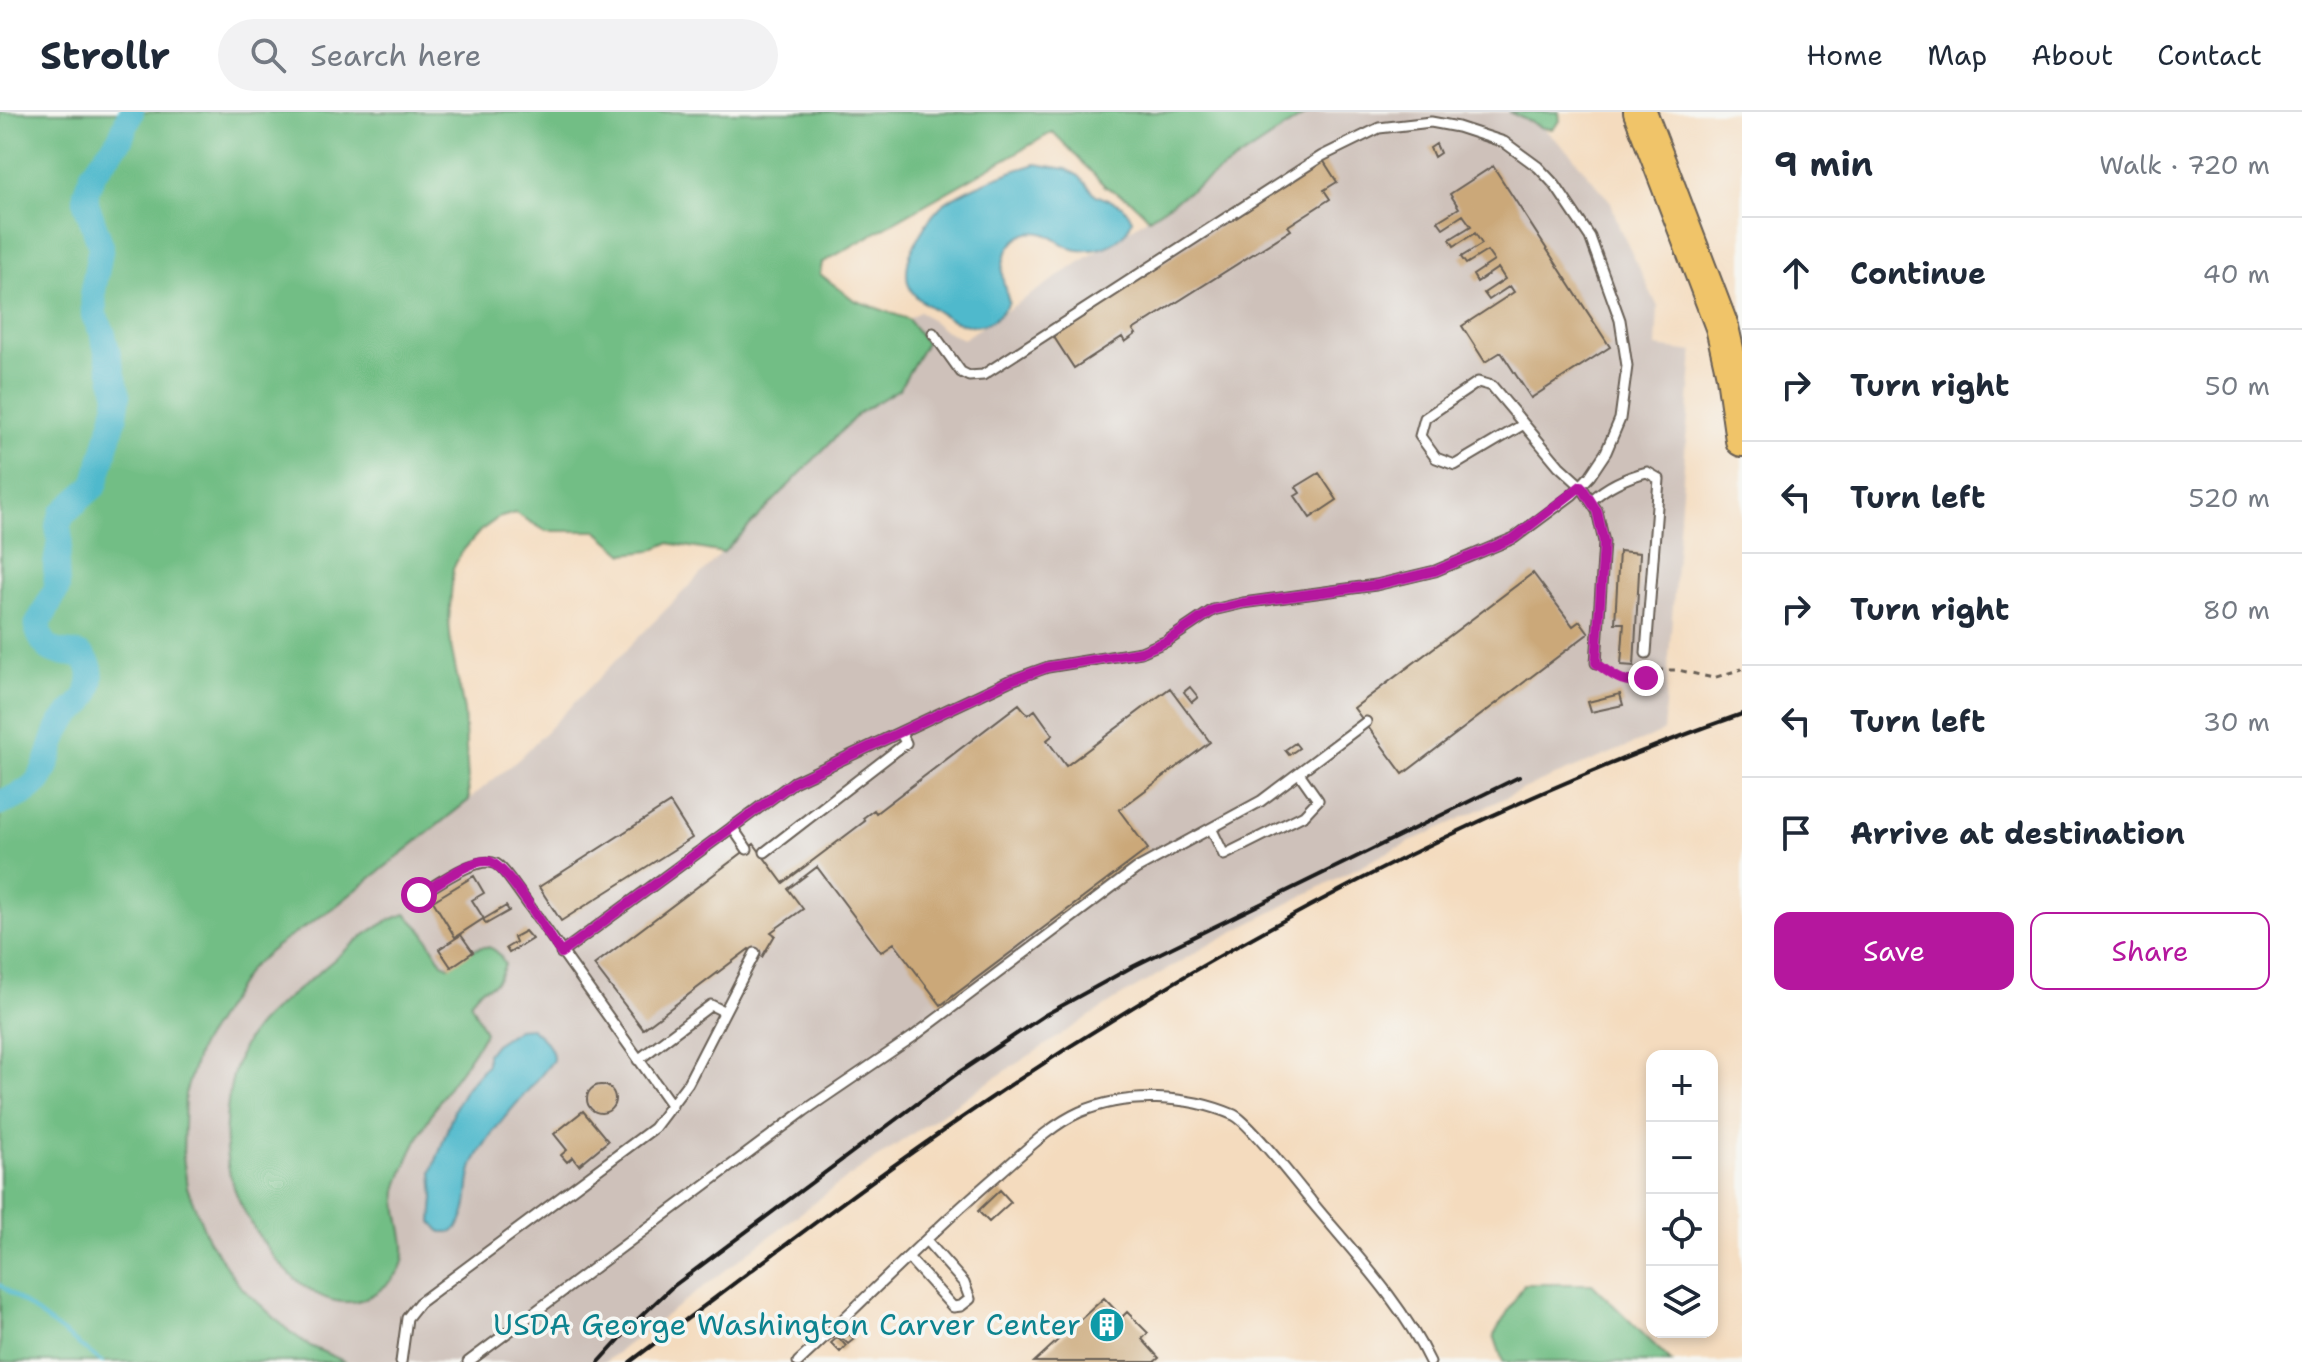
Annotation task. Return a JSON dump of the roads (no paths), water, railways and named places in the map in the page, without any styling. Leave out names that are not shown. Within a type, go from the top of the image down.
[{"type":"highway","points":[[1640,112],[1722,327],[1742,440]]},
{"type":"lane","points":[[561,953],[794,782],[1009,681],[1048,667],[1154,648],[1213,610],[1376,585],[1435,571],[1514,538],[1581,486],[1606,452],[1620,419],[1626,386],[1624,344],[1612,293],[1590,237],[1555,185],[1538,167],[1504,142],[1431,122],[1379,128],[1322,156],[983,375],[969,376],[961,372],[933,333]]},
{"type":"lane","points":[[1524,424],[1455,465],[1436,458],[1420,436],[1425,418],[1478,382],[1492,386],[1592,500],[1604,542],[1596,663]]},
{"type":"lane","points":[[1592,500],[1602,491],[1635,475],[1647,472],[1659,479],[1646,653]]},
{"type":"lane","points":[[468,1362],[794,1118],[914,1036],[1136,869],[1261,801],[1366,722]]},
{"type":"lane","points":[[765,852],[906,743],[901,733]]},
{"type":"lane","points":[[1211,828],[1224,855],[1304,815],[1318,800],[1299,773]]},
{"type":"lane","points":[[732,827],[747,849]]},
{"type":"lane","points":[[419,895],[469,866],[486,861],[496,864],[513,883],[672,1106]]},
{"type":"lane","points":[[401,1362],[407,1318],[419,1303],[654,1128],[688,1083],[755,953]]},
{"type":"lane","points":[[638,1060],[711,1005],[723,1011]]},
{"type":"lane","points":[[798,1362],[971,1197],[1029,1147],[1079,1113],[1131,1099],[1158,1098],[1197,1104],[1237,1116],[1377,1281],[1405,1318],[1430,1362]]},
{"type":"lane","points":[[908,1257],[953,1307],[961,1306],[970,1299],[964,1283],[926,1240]]},
{"type":"water","points":[[1036,164],[1066,169],[1079,176],[1096,195],[1123,206],[1132,219],[1124,234],[1111,244],[1087,250],[1070,248],[1036,232],[1021,236],[1009,247],[1003,263],[1003,279],[1009,302],[992,321],[983,325],[974,326],[953,320],[917,297],[908,283],[909,261],[919,235],[941,206],[973,187]]},
{"type":"water","points":[[531,1028],[549,1046],[553,1060],[500,1123],[474,1163],[460,1225],[453,1232],[441,1232],[432,1222],[432,1172],[455,1108],[466,1088],[487,1064],[487,1054],[495,1044],[518,1029]]},
{"type":"waterway","points":[[0,803],[25,792],[37,782],[61,725],[83,701],[90,684],[87,662],[82,657],[54,651],[47,646],[37,626],[57,588],[58,526],[62,514],[95,485],[115,415],[118,395],[102,331],[94,316],[93,291],[101,246],[86,203],[86,192],[93,173],[120,139],[131,112]]},
{"type":"waterway","points":[[0,1285],[102,1362]]},
{"type":"railway","points":[[630,1362],[950,1126],[1173,983],[1358,881],[1453,834],[1549,790],[1742,714]]},
{"type":"railway","points":[[599,1362],[671,1288],[958,1073],[1045,1015],[1130,968],[1519,777]]},
{"type":"place","name":"USDA George Washington Carver Center","points":[[1107,1325]]}]
